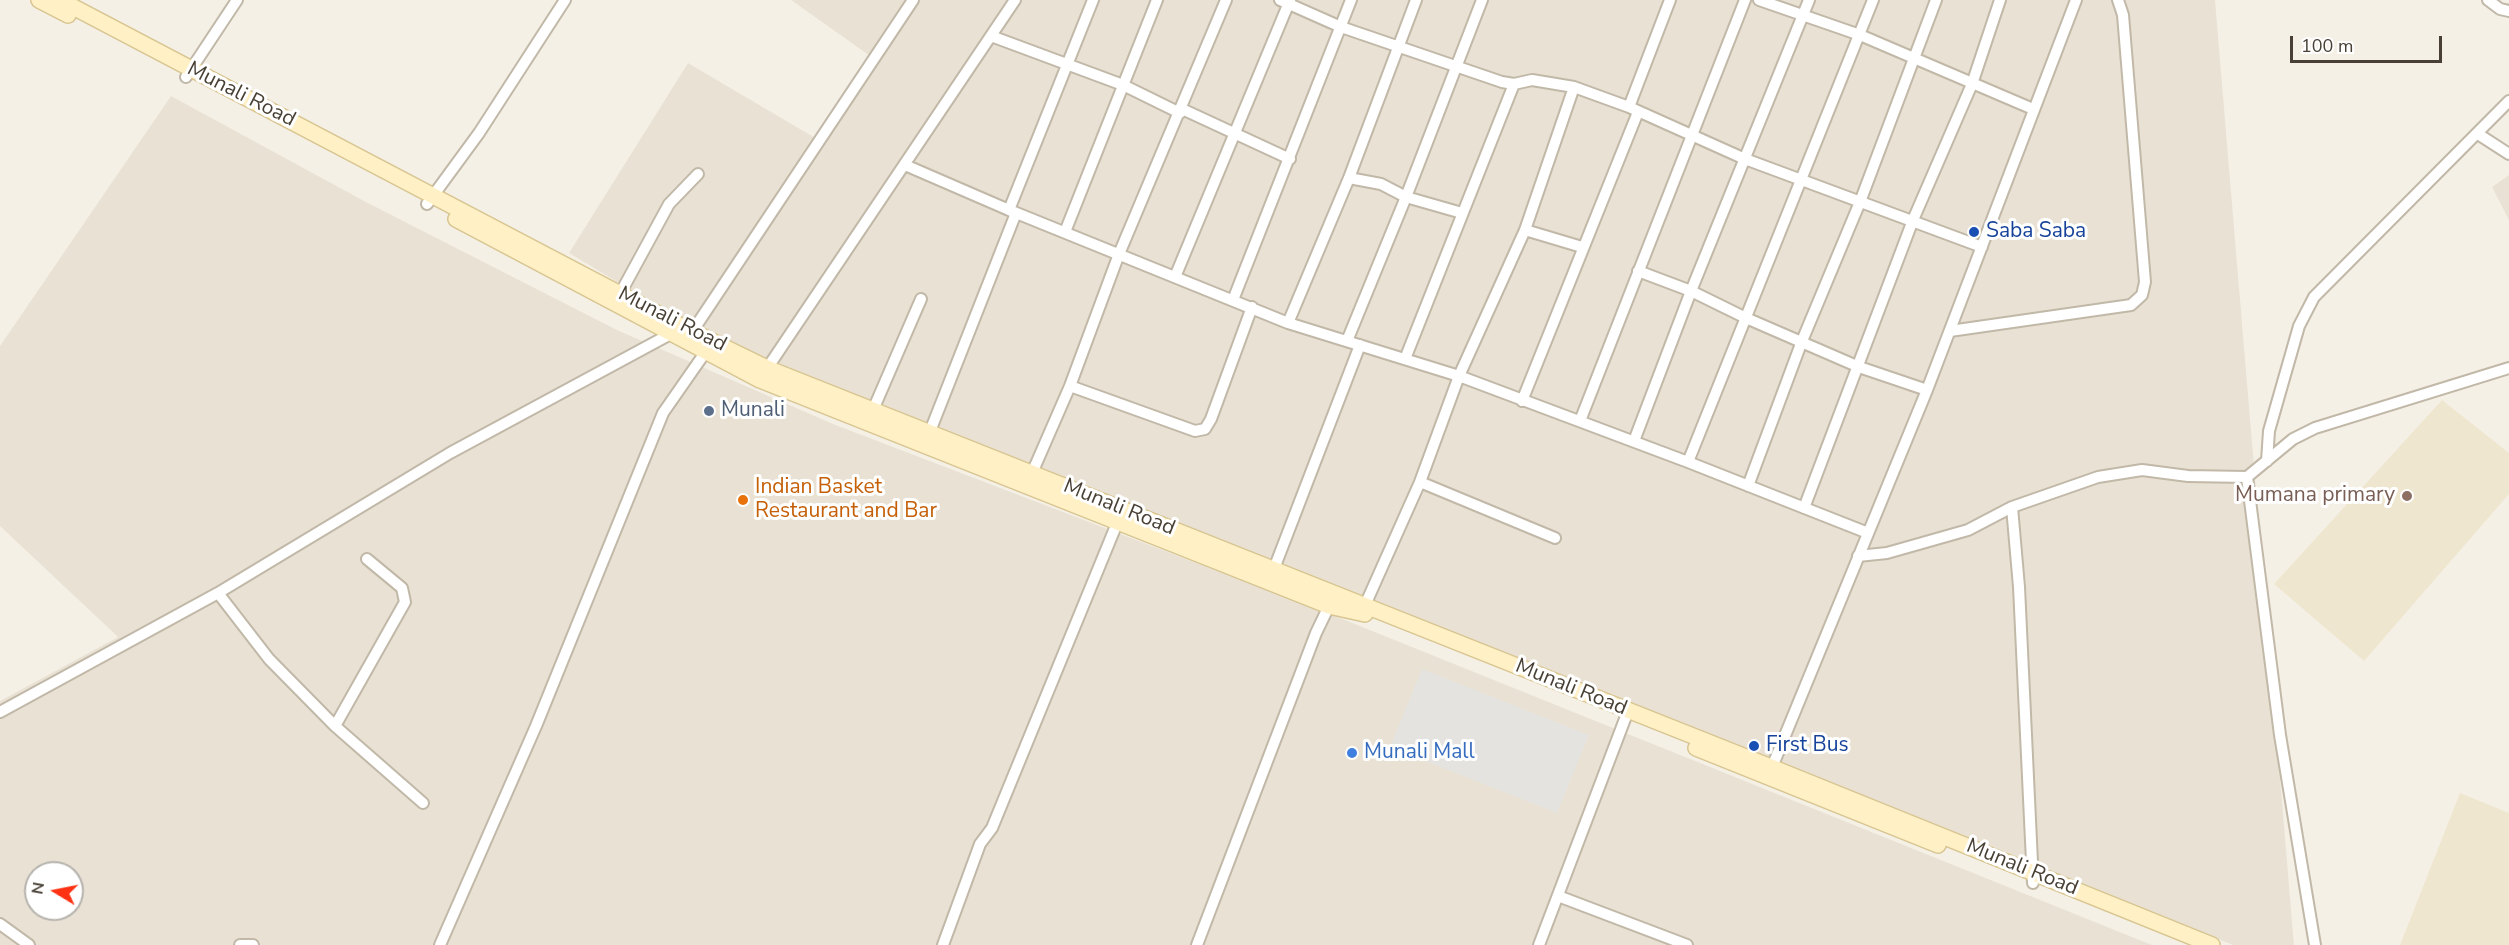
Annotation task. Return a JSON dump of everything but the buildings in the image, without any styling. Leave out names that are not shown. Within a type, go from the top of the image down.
[{"type":"main road","name":"Munali Road","points":[[39,0],[188,73],[710,347]]},
{"type":"main road","name":"Munali Road","points":[[60,0],[188,73]]},
{"type":"main road","name":"Munali Road","points":[[430,200],[620,294],[710,347],[763,374],[1120,516],[1363,609],[2033,878],[2212,945]]},
{"type":"main road","name":"Munali Road","points":[[763,374],[873,410],[927,438]]},
{"type":"main road","name":"Munali Road","points":[[1271,575],[1329,606],[1363,609]]},
{"type":"main road","name":"Munali Road","points":[[2033,878],[2188,945]]},
{"type":"street","points":[[188,73],[237,0]]},
{"type":"street","points":[[430,200],[479,133],[565,0]]},
{"type":"street","points":[[0,712],[218,594],[450,453],[682,331],[913,0]]},
{"type":"street","points":[[763,374],[1015,0]]},
{"type":"street","points":[[927,438],[1093,0]]},
{"type":"street","points":[[1065,232],[1157,0]]},
{"type":"street","points":[[1029,480],[1070,386],[1119,254],[1226,0]]},
{"type":"street","points":[[1233,300],[1351,0]]},
{"type":"street","points":[[1288,323],[1349,178],[1416,0]]},
{"type":"street","points":[[1347,341],[1406,197],[1482,0]]},
{"type":"street","points":[[1522,400],[1634,109],[1670,0]]},
{"type":"street","points":[[1580,421],[1745,0]]},
{"type":"street","points":[[1759,0],[1860,35],[2033,109]]},
{"type":"street","points":[[1634,441],[1691,291],[1809,0]]},
{"type":"street","points":[[1688,462],[1873,0]]},
{"type":"street","points":[[1748,486],[1802,341],[1860,202],[1936,0]]},
{"type":"street","points":[[1804,508],[1913,220],[1972,84],[2000,0]]},
{"type":"street","points":[[1770,773],[1927,390],[2076,0]]},
{"type":"street","points":[[1950,331],[2131,304],[2142,295],[2145,282],[2123,15],[2118,0]]},
{"type":"street","points":[[2488,0],[2496,7],[2509,11]]},
{"type":"street","points":[[1175,277],[1286,1],[1341,27],[1455,68],[1514,84],[1532,80],[1574,87],[1634,109],[1690,136],[1746,159],[1982,247]]},
{"type":"street","points":[[991,36],[1123,85],[1290,159]]},
{"type":"street","points":[[1405,359],[1514,84]]},
{"type":"street","points":[[1363,609],[1420,482],[1459,376],[1525,230],[1574,87]]},
{"type":"street","points":[[2267,461],[2269,431],[2299,326],[2314,297],[2509,101]]},
{"type":"street","points":[[2478,134],[2509,154]]},
{"type":"street","points":[[905,165],[1012,212],[1288,323],[1459,376],[1634,441],[1868,533]]},
{"type":"street","points":[[620,294],[669,204],[698,174]]},
{"type":"street","points":[[1349,178],[1380,184],[1406,197],[1462,213]]},
{"type":"street","points":[[1525,230],[1582,247]]},
{"type":"street","points":[[1638,271],[1691,291],[1858,367],[1927,390]]},
{"type":"street","points":[[873,410],[921,299]]},
{"type":"street","points":[[1070,386],[1195,430],[1205,429],[1211,419],[1252,307]]},
{"type":"street","points":[[1271,575],[1360,345]]},
{"type":"street","points":[[440,945],[536,726],[663,413],[710,347]]},
{"type":"street","points":[[1858,556],[1887,553],[1968,530],[2012,507],[2098,477],[2142,470],[2188,476],[2247,477],[2293,439],[2315,428],[2509,368]]},
{"type":"street","points":[[2247,477],[2280,735],[2314,945]]},
{"type":"street","points":[[1420,482],[1555,538]]},
{"type":"street","points":[[2012,507],[2019,587],[2033,878]]},
{"type":"street","points":[[943,945],[980,844],[992,828],[1120,516]]},
{"type":"street","points":[[335,726],[405,602],[402,588],[367,559]]},
{"type":"street","points":[[218,594],[269,659],[335,726],[423,803]]},
{"type":"street","points":[[1197,945],[1329,606]]},
{"type":"street","points":[[1539,945],[1626,715]]},
{"type":"street","points":[[1558,896],[1687,945]]},
{"type":"street","points":[[0,924],[29,945]]},
{"type":"street","points":[[240,945],[252,945]]},
{"type":"shaded area","points":[[791,0],[2215,0],[2294,945],[2233,945],[1180,526],[699,331],[569,253],[688,63],[817,139],[870,56]]},
{"type":"shaded area","points":[[171,96],[366,202],[617,330],[833,424],[1340,618],[2152,945],[0,945],[0,701],[118,637],[0,526],[0,346]]},
{"type":"shaded area","points":[[2509,175],[2509,220],[2492,187]]},
{"type":"shaded area","points":[[2442,400],[2509,453],[2509,494],[2364,661],[2274,584]]},
{"type":"shaded area","points":[[1422,669],[1589,735],[1557,813],[1390,747]]},
{"type":"shaded area","points":[[2460,793],[2509,813],[2509,945],[2400,945]]},
{"type":"place","name":"Saba Saba","points":[[1974,232]]},
{"type":"place","name":"Munali","points":[[709,411]]},
{"type":"place","name":"Mumana primary","points":[[2407,496]]},
{"type":"place","name":"Indian Basket Restaurant and Bar","points":[[743,500]]},
{"type":"place","name":"First Bus","points":[[1754,746]]},
{"type":"place","name":"Munali Mall","points":[[1352,753]]}]
